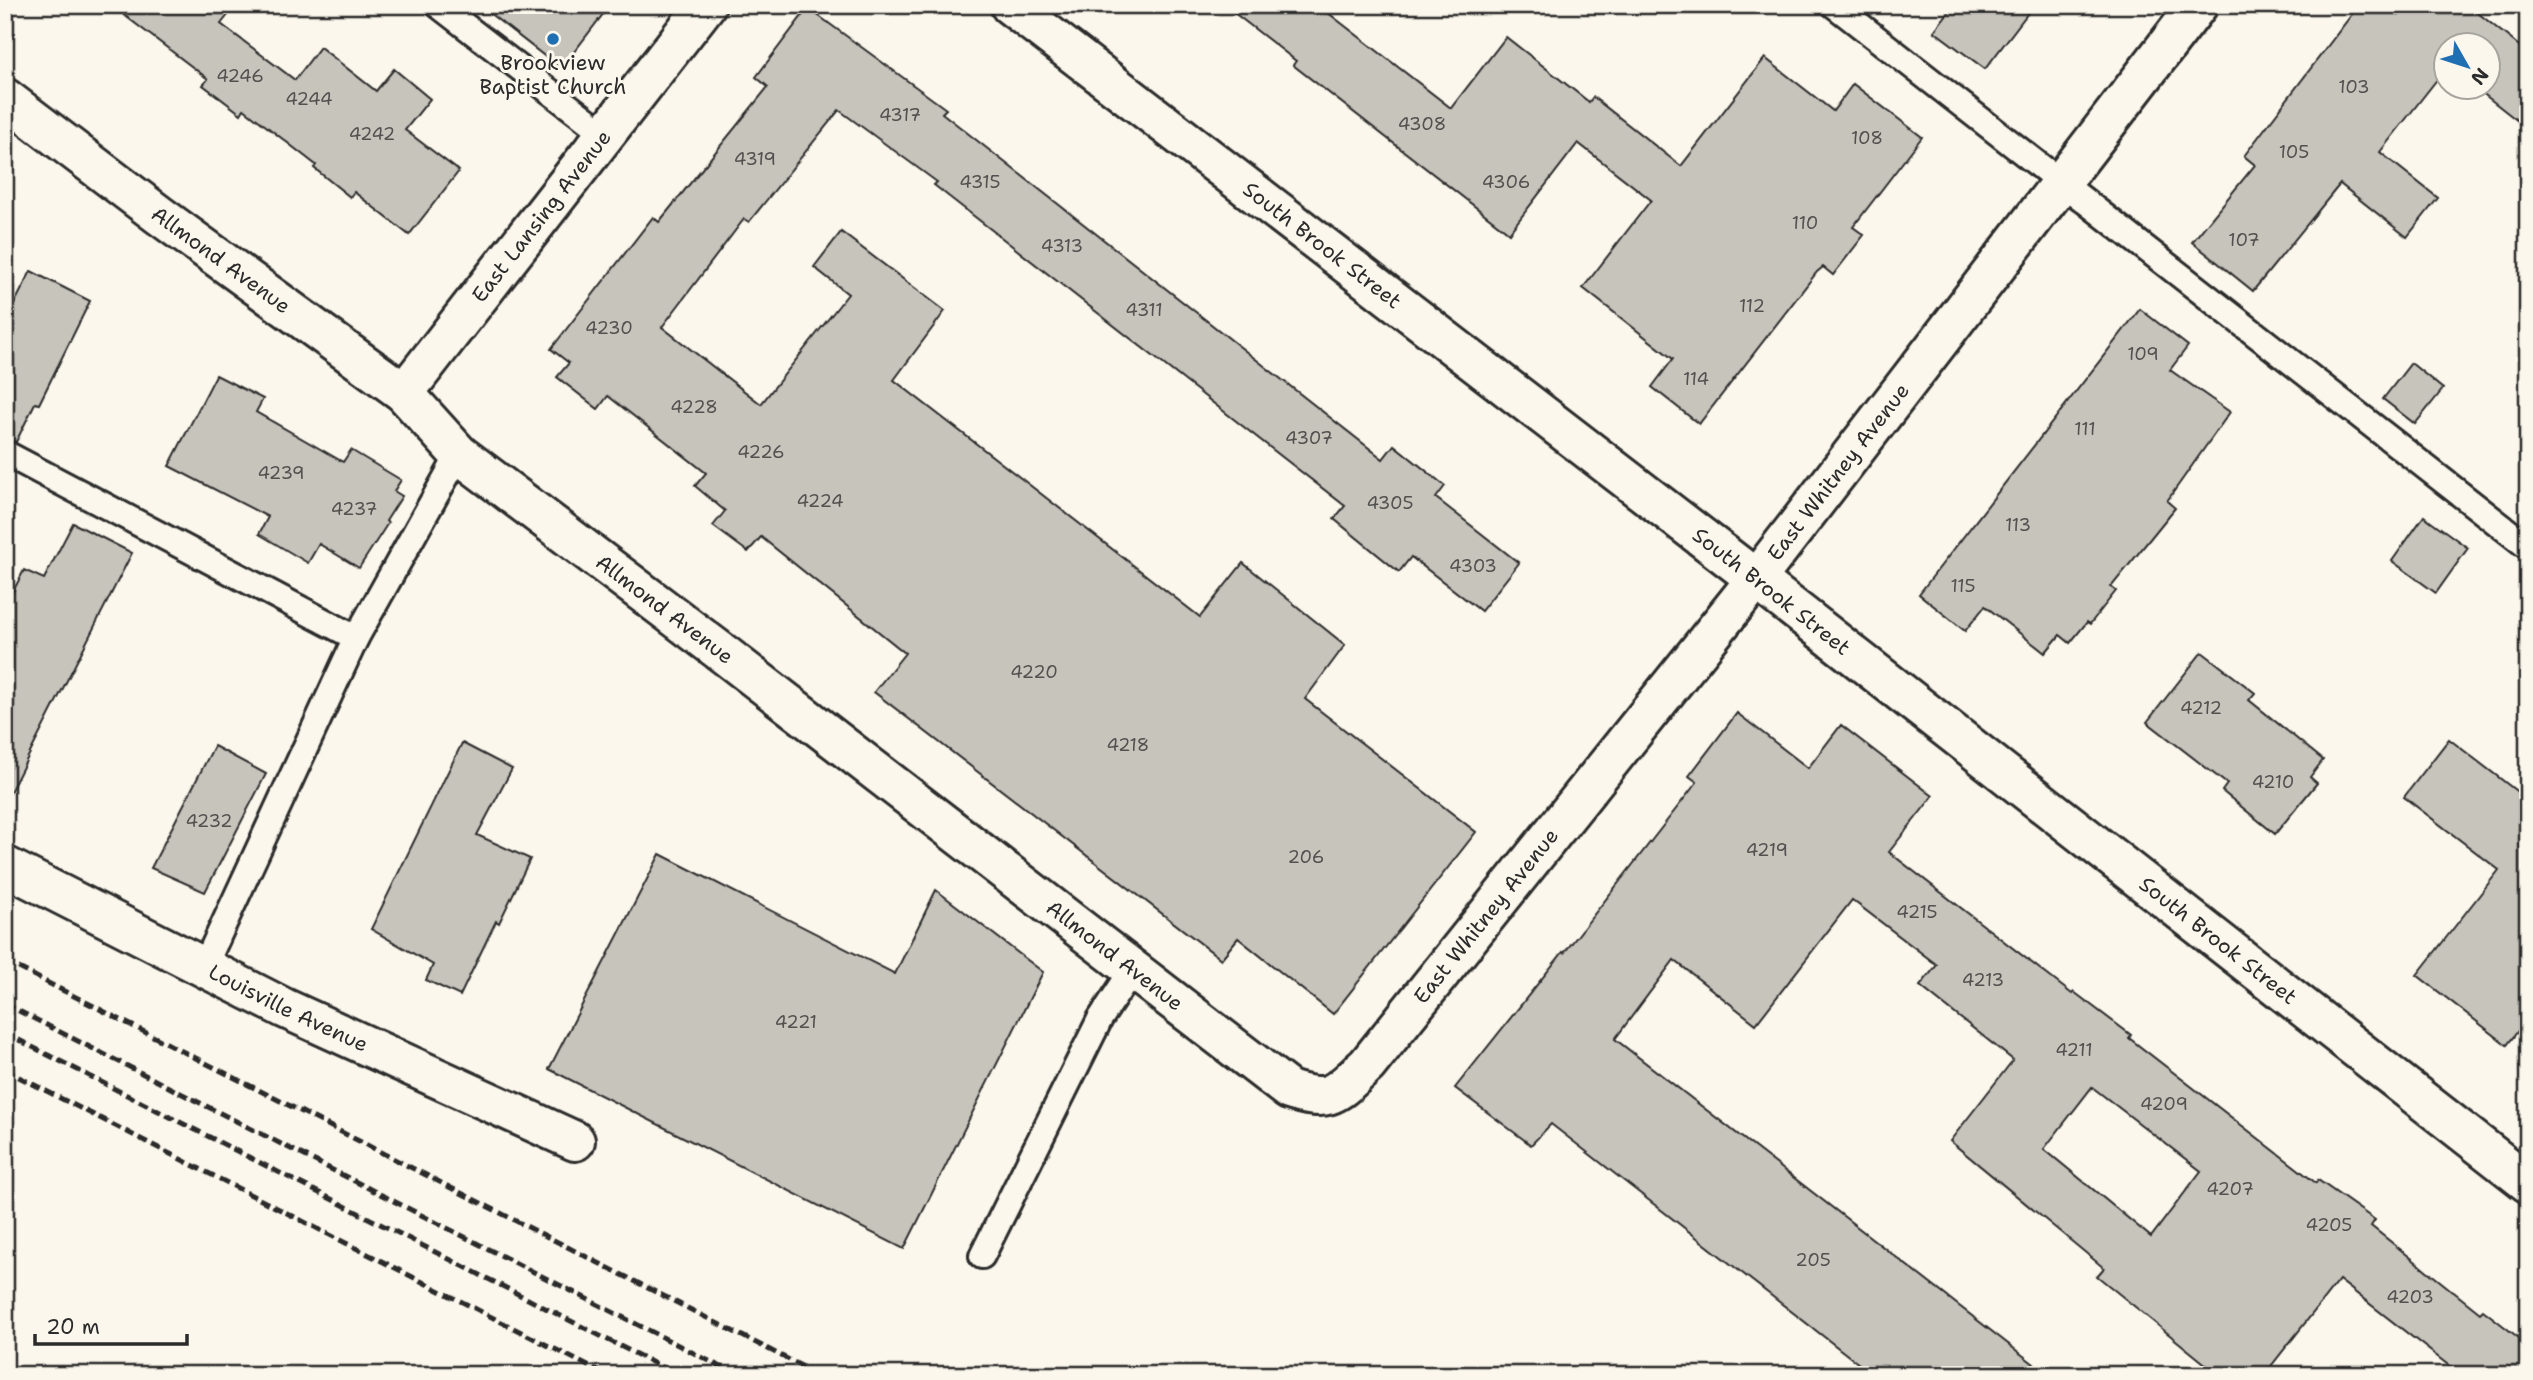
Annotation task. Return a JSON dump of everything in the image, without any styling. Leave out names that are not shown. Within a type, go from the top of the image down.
[{"type":"street","name":"East Lansing Avenue","points":[[404,393],[706,5]]},
{"type":"street","name":"South Brook Street","points":[[1010,5],[1756,579],[2528,1183]]},
{"type":"street","name":"East Whitney Avenue","points":[[1337,1093],[1367,1066],[1756,579],[2198,5]]},
{"type":"street","name":"Allmond Avenue","points":[[5,98],[159,215],[404,393],[458,454],[726,655],[1289,1090],[1313,1098],[1337,1093]]},
{"type":"street","name":"Louisville Avenue","points":[[5,866],[284,1008],[575,1141]]},
{"type":"lane","points":[[438,5],[605,134]]},
{"type":"lane","points":[[1834,5],[2528,547]]},
{"type":"lane","points":[[5,453],[356,638]]},
{"type":"lane","points":[[204,967],[356,638],[458,454]]},
{"type":"lane","points":[[982,1256],[1100,1019],[1133,969]]},
{"type":"building","points":[[111,5],[236,5],[221,24],[295,80],[320,47],[376,91],[394,69],[430,99],[405,130],[459,171],[409,235],[354,192],[350,197],[314,168],[316,165],[244,109],[241,114],[203,85],[208,79]]},
{"type":"building","name":"Brookview Baptist Church","points":[[479,5],[610,5],[561,69]]},
{"type":"building","points":[[1224,5],[1318,5],[1451,108],[1506,37],[1589,102],[1593,97],[1681,166],[1765,58],[1833,111],[1853,84],[1922,137],[1853,227],[1864,235],[1833,275],[1823,267],[1817,272],[1699,424],[1652,387],[1673,359],[1583,288],[1651,200],[1578,143],[1509,233],[1293,65],[1296,61]]},
{"type":"building","points":[[1954,5],[2034,5],[1985,69],[1934,31]]},
{"type":"building","points":[[2359,5],[2468,5],[2502,32],[2432,32],[2432,86],[2380,152],[2438,198],[2407,237],[2340,184],[2253,291],[2192,242],[2255,165],[2244,156]]},
{"type":"building","points":[[808,8],[946,109],[942,113],[1383,459],[1394,445],[1445,486],[1436,498],[1519,563],[1481,611],[1411,557],[1399,572],[1334,519],[1345,506],[934,185],[937,182],[839,110],[749,222],[744,219],[662,327],[761,404],[848,294],[814,267],[841,232],[945,311],[894,380],[1200,617],[1243,563],[1345,645],[1305,699],[1476,832],[1333,1014],[1238,938],[1221,959],[874,692],[905,653],[761,537],[748,552],[713,526],[725,511],[695,486],[706,473],[608,396],[598,409],[557,377],[569,363],[551,349],[653,217],[659,222],[768,87],[756,77]]},
{"type":"building","points":[[2502,32],[2528,53],[2528,129],[2494,102],[2502,102]]},
{"type":"building","points":[[31,271],[90,301],[39,404],[35,403],[16,442],[5,438],[5,322]]},
{"type":"building","points":[[2140,309],[2188,346],[2170,370],[2230,412],[2167,501],[2175,508],[2111,587],[2116,591],[2090,624],[2087,622],[2070,643],[2060,635],[2045,653],[1985,606],[1965,631],[1919,594]]},
{"type":"building","points":[[2411,363],[2443,389],[2415,424],[2383,399]]},
{"type":"building","points":[[216,375],[263,399],[256,412],[343,462],[351,450],[401,480],[394,491],[402,496],[359,568],[319,544],[308,563],[259,534],[268,517],[169,466]]},
{"type":"building","points":[[2424,516],[2468,548],[2436,593],[2392,561]]},
{"type":"building","points":[[73,523],[132,553],[5,802],[5,607],[24,570],[44,579]]},
{"type":"building","points":[[2202,652],[2255,693],[2249,700],[2323,760],[2310,777],[2317,783],[2275,834],[2222,791],[2227,784],[2147,722]]},
{"type":"building","points":[[1737,713],[1808,768],[1841,725],[1933,796],[1889,852],[2072,994],[2074,992],[2131,1035],[2129,1038],[2316,1183],[2318,1180],[2375,1220],[2371,1226],[2480,1313],[2483,1310],[2528,1345],[2528,1362],[2518,1375],[2461,1375],[2339,1280],[2264,1375],[2219,1375],[2097,1276],[2104,1268],[1950,1141],[2013,1060],[1920,986],[1937,965],[1852,900],[1756,1024],[1674,960],[1615,1039],[2048,1375],[1873,1375],[1551,1124],[1531,1145],[1455,1088],[1697,782],[1689,776]],"holes":[[[2092,1087],[2201,1171],[2151,1237],[2044,1149]]]},
{"type":"building","points":[[2449,739],[2528,800],[2528,1018],[2507,1045],[2417,975],[2499,870],[2404,797]]},
{"type":"building","points":[[462,743],[512,769],[477,835],[530,859],[460,996],[426,980],[433,965],[371,929]]},
{"type":"building","points":[[214,746],[266,774],[205,892],[151,868]]},
{"type":"building","points":[[660,854],[895,974],[936,890],[1043,972],[904,1249],[549,1069]]},
{"type":"railway","points":[[5,961],[819,1375]]},
{"type":"railway","points":[[5,1004],[737,1375]]},
{"type":"railway","points":[[5,1033],[677,1375]]},
{"type":"railway","points":[[5,1070],[606,1375]]},
{"type":"place","name":"Brookview Baptist Church","points":[[553,39]]}]
